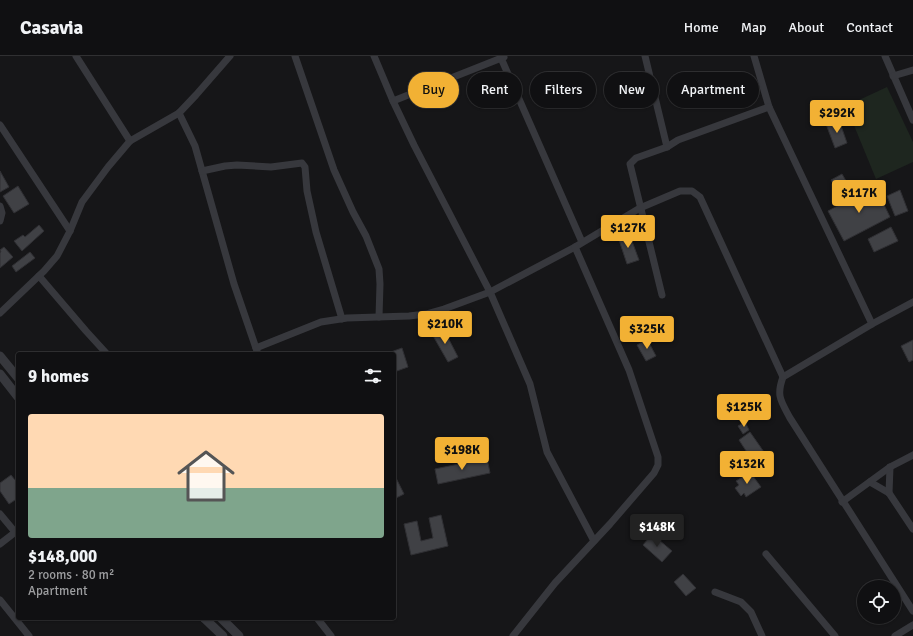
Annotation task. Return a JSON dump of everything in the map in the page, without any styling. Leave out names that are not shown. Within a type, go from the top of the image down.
[{"type":"street","points":[[76,56],[130,141]]},
{"type":"street","points":[[0,313],[39,276],[57,256],[70,232],[82,202],[108,167],[130,141],[179,113],[230,56]]},
{"type":"street","points":[[295,56],[334,170],[353,212],[366,236],[379,269],[380,284],[378,317]]},
{"type":"street","points":[[374,56],[392,100],[414,145],[490,292],[530,384],[547,452],[594,541]]},
{"type":"street","points":[[645,56],[667,147]]},
{"type":"street","points":[[754,56],[768,107],[872,324]]},
{"type":"street","points":[[885,56],[892,76],[913,120]]},
{"type":"street","points":[[392,100],[503,57],[582,242]]},
{"type":"street","points":[[892,76],[913,70]]},
{"type":"street","points":[[662,295],[630,164],[636,158],[667,147],[678,140],[768,107]]},
{"type":"street","points":[[179,113],[195,146],[234,284],[257,351],[321,322],[342,319],[426,314],[490,292],[574,247],[640,208],[680,191],[692,190],[700,197],[783,377]]},
{"type":"street","points":[[0,125],[70,232]]},
{"type":"street","points":[[202,171],[237,165],[271,167],[302,163],[305,167],[307,191],[316,232],[342,319]]},
{"type":"street","points":[[0,206],[2,214],[0,221]]},
{"type":"street","points":[[513,636],[555,583],[654,473],[658,465],[658,457],[629,370],[574,247]]},
{"type":"street","points":[[39,276],[105,352]]},
{"type":"street","points":[[913,302],[872,324],[783,377],[779,388],[781,400],[790,418],[842,502],[913,611]]},
{"type":"street","points":[[0,356],[16,376]]},
{"type":"street","points":[[0,374],[16,395]]},
{"type":"street","points":[[842,502],[890,467],[913,455]]},
{"type":"street","points":[[889,493],[890,467]]},
{"type":"street","points":[[870,482],[889,493],[913,529]]},
{"type":"street","points":[[0,514],[16,530]]},
{"type":"street","points":[[0,544],[16,532]]},
{"type":"street","points":[[766,554],[835,636]]},
{"type":"street","points":[[715,592],[741,602],[751,612],[762,636]]},
{"type":"street","points":[[0,600],[16,620]]},
{"type":"street","points":[[16,620],[29,636]]},
{"type":"street","points":[[206,620],[223,636]]},
{"type":"street","points":[[223,620],[239,636]]},
{"type":"street","points":[[319,620],[331,636]]},
{"type":"street","points":[[895,636],[913,625]]},
{"type":"shaded area","points":[[887,87],[913,142],[913,162],[876,179],[846,106]]},
{"type":"building","points":[[839,120],[847,143],[835,148],[826,124]]},
{"type":"building","points":[[0,171],[9,187],[0,192]]},
{"type":"building","points":[[842,174],[852,191],[841,197],[831,180]]},
{"type":"building","points":[[18,186],[29,204],[14,213],[3,196]]},
{"type":"building","points":[[875,186],[890,217],[844,241],[828,211]]},
{"type":"building","points":[[900,190],[908,211],[895,216],[887,196]]},
{"type":"building","points":[[39,225],[44,231],[22,251],[14,241],[23,235],[25,237]]},
{"type":"building","points":[[891,227],[898,241],[874,252],[868,239]]},
{"type":"building","points":[[629,233],[639,260],[627,264],[618,237]]},
{"type":"building","points":[[4,247],[13,257],[0,268],[0,250]]},
{"type":"building","points":[[30,252],[35,258],[16,272],[12,266]]},
{"type":"building","points":[[443,328],[458,357],[448,362],[432,334]]},
{"type":"building","points":[[647,339],[656,356],[646,361],[637,345]]},
{"type":"building","points":[[913,340],[913,360],[909,362],[901,346]]},
{"type":"building","points":[[402,348],[408,367],[396,371],[396,352],[391,352]]},
{"type":"building","points":[[745,422],[749,430],[743,434],[738,426]]},
{"type":"building","points":[[750,432],[764,452],[752,460],[739,440]]},
{"type":"building","points":[[487,458],[490,473],[438,484],[435,469]]},
{"type":"building","points":[[750,472],[761,487],[746,497],[744,493],[741,496],[735,488],[739,485],[736,481]]},
{"type":"building","points":[[11,475],[16,480],[16,499],[9,504],[0,491],[0,483]]},
{"type":"building","points":[[396,478],[404,494],[396,498]]},
{"type":"building","points":[[441,515],[448,546],[411,555],[404,524],[417,521],[421,541],[433,538],[429,518]]},
{"type":"building","points":[[652,534],[672,551],[662,562],[643,545]]},
{"type":"building","points":[[683,574],[696,588],[686,596],[674,582]]}]
